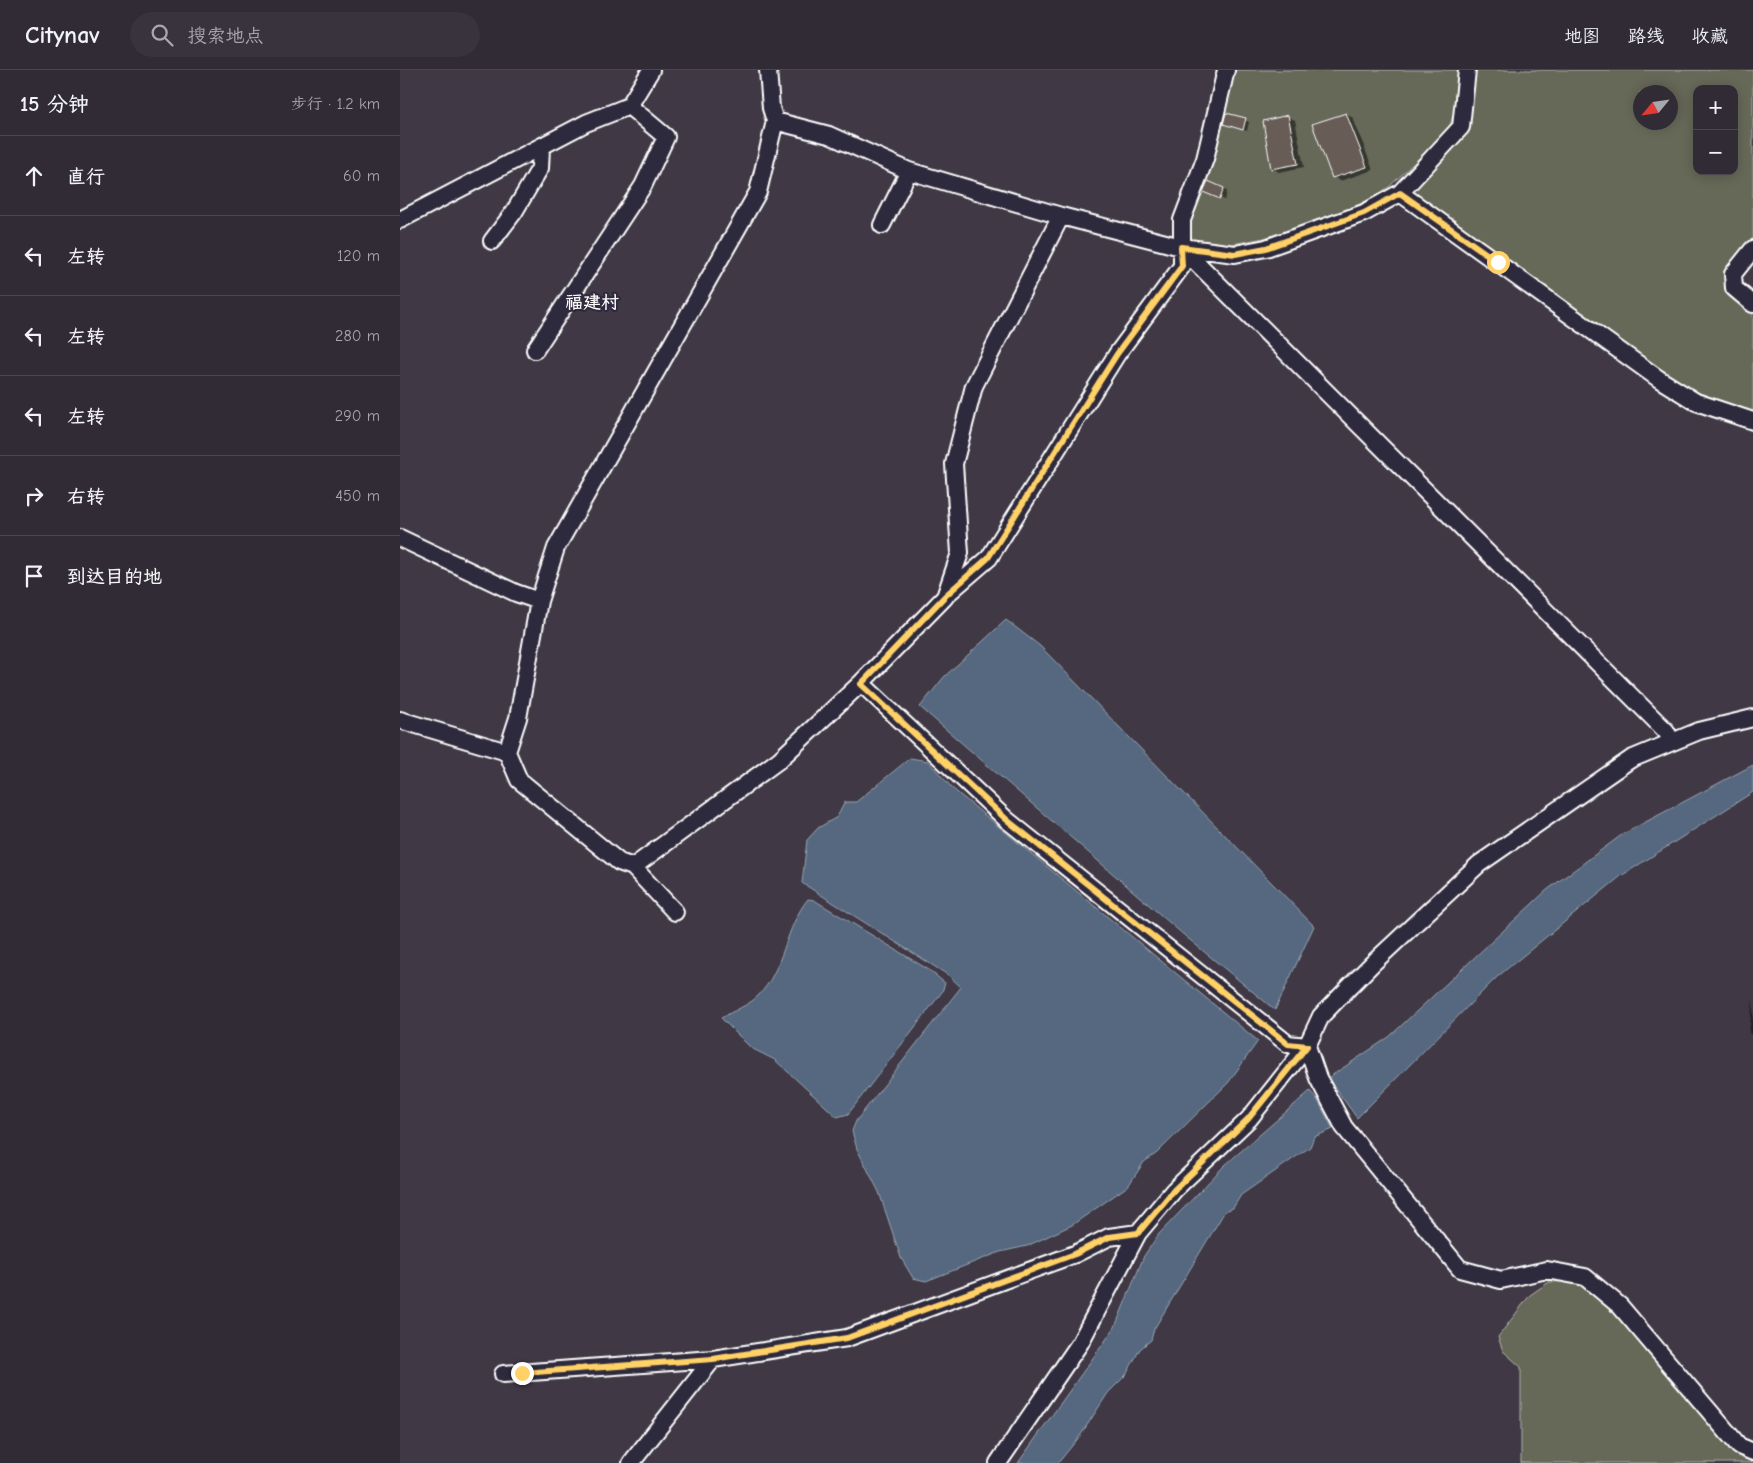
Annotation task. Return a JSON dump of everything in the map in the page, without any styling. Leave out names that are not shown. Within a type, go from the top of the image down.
[{"type":"street","points":[[400,220],[542,148],[586,123],[629,106],[651,70]]},
{"type":"street","points":[[674,912],[632,866],[619,862],[519,780],[507,752],[518,718],[539,602],[556,548],[758,192],[775,121],[771,108],[768,70]]},
{"type":"street","points":[[632,866],[779,760],[861,684],[945,596],[988,558],[1117,354],[1182,266],[1182,220],[1205,159],[1226,70]]},
{"type":"street","points":[[775,121],[829,135],[908,171],[1060,216],[1181,247],[1235,254],[1266,248],[1364,213],[1400,193],[1461,127],[1468,70]]},
{"type":"street","points":[[536,350],[643,186],[666,137],[629,106]]},
{"type":"street","points":[[492,241],[514,212],[540,168],[542,148]]},
{"type":"street","points":[[882,225],[908,171]]},
{"type":"street","points":[[1400,193],[1659,379],[1696,402],[1753,421]]},
{"type":"street","points":[[945,596],[960,553],[954,464],[974,386],[1060,216]]},
{"type":"street","points":[[1181,247],[1666,731],[1672,742]]},
{"type":"street","points":[[1753,250],[1732,274],[1734,288],[1753,304]]},
{"type":"street","points":[[400,538],[539,602]]},
{"type":"street","points":[[861,684],[1007,820],[1288,1044],[1307,1046]]},
{"type":"street","points":[[998,1463],[1080,1343],[1138,1233],[1174,1190],[1248,1119],[1307,1046],[1321,1016],[1373,963],[1479,864],[1631,760],[1699,731],[1753,718]]},
{"type":"street","points":[[400,720],[507,752]]},
{"type":"street","points":[[1307,1046],[1318,1078],[1344,1127],[1460,1269],[1501,1280],[1547,1270],[1585,1277],[1620,1306],[1739,1446],[1753,1452]]},
{"type":"street","points":[[503,1374],[713,1359],[847,1338],[1075,1254],[1109,1237],[1138,1233]]},
{"type":"street","points":[[631,1463],[713,1359]]},
{"type":"green space","points":[[1227,70],[1460,70],[1456,105],[1449,129],[1390,186],[1370,200],[1318,221],[1264,238],[1227,245],[1184,241]]},
{"type":"green space","points":[[1470,70],[1753,70],[1753,239],[1727,271],[1753,308],[1753,412],[1694,391],[1588,321],[1408,191],[1463,128]]},
{"type":"green space","points":[[1584,1281],[1618,1309],[1735,1449],[1753,1463],[1521,1463],[1521,1367],[1503,1351],[1498,1337],[1530,1295],[1549,1282]]},
{"type":"water","points":[[1006,620],[1040,646],[1314,926],[1275,1010],[1185,936],[920,707],[944,677]]},
{"type":"water","points":[[910,758],[928,761],[953,789],[1258,1041],[1228,1083],[1157,1153],[1144,1162],[1128,1186],[1072,1225],[1027,1246],[1000,1252],[926,1281],[913,1278],[901,1258],[879,1192],[857,1149],[852,1131],[856,1121],[961,987],[948,975],[802,883],[807,840],[818,828],[837,817],[845,802],[856,802]]},
{"type":"water","points":[[1753,765],[1753,792],[1621,876],[1497,977],[1357,1118],[1328,1078],[1389,1037],[1547,890],[1623,834]]},
{"type":"water","points":[[808,899],[814,900],[929,970],[945,983],[942,992],[848,1114],[837,1117],[775,1060],[751,1048],[721,1018],[750,1002],[767,986],[774,974],[794,922]]},
{"type":"water","points":[[1310,1091],[1317,1099],[1333,1129],[1314,1137],[1310,1147],[1241,1195],[1233,1208],[1225,1211],[1154,1329],[1151,1340],[1140,1349],[1126,1375],[1108,1393],[1080,1436],[1058,1463],[1018,1463],[1115,1327],[1144,1256],[1159,1234],[1224,1166]]},
{"type":"building","points":[[1226,113],[1246,118],[1243,130],[1223,124]]},
{"type":"building","points":[[1346,113],[1367,167],[1332,178],[1312,124]]},
{"type":"building","points":[[1288,115],[1298,164],[1271,169],[1263,121]]},
{"type":"building","points":[[1208,181],[1224,188],[1220,199],[1203,192]]},
{"type":"district","name":"福建村","points":[[592,302]]},
{"type":"route","points":[[522,1373],[713,1359],[847,1338],[913,1312],[1075,1254],[1109,1237],[1138,1233],[1174,1190],[1248,1119],[1307,1046],[1288,1044],[1007,820],[861,684],[945,596],[988,558],[1117,354],[1182,266],[1181,247],[1235,254],[1266,248],[1364,213],[1400,193],[1498,262]]}]
